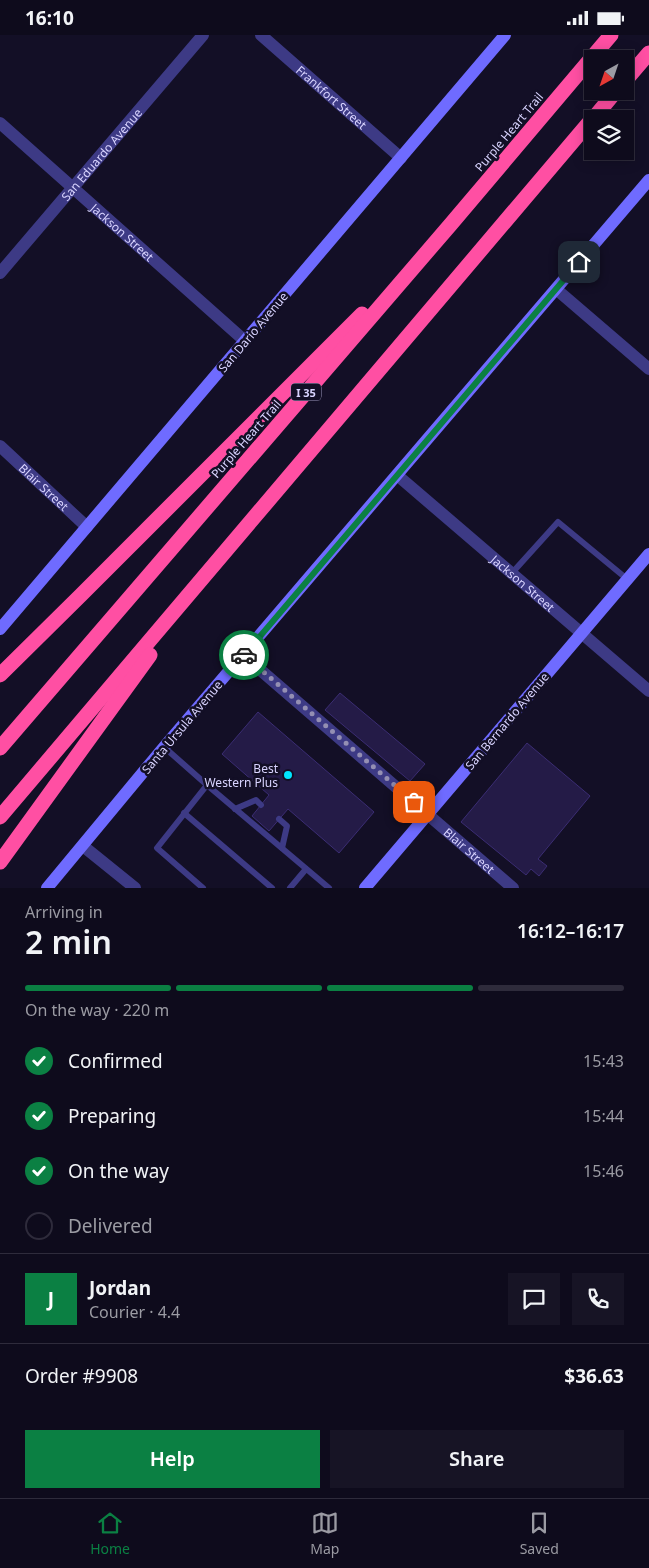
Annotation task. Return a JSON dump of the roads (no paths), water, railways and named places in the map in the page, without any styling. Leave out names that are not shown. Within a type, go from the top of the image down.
[{"type":"highway","name":"Purple Heart Trail","points":[[0,748],[611,35]]},
{"type":"highway","points":[[634,70],[649,53]]},
{"type":"highway","points":[[600,110],[609,100]]},
{"type":"highway","points":[[0,817],[584,130]]},
{"type":"highway","points":[[0,675],[451,224]]},
{"type":"highway","points":[[0,862],[220,558]]},
{"type":"main road","name":"San Dario Avenue","points":[[0,629],[505,35]]},
{"type":"main road","name":"Santa Ursula Avenue","points":[[47,888],[164,747],[649,180]]},
{"type":"main road","name":"San Bernardo Avenue","points":[[364,888],[649,554]]},
{"type":"street","name":"San Eduardo Avenue","points":[[0,273],[203,35]]},
{"type":"street","name":"Frankfort Street","points":[[261,35],[401,158]]},
{"type":"street","name":"Jackson Street","points":[[0,123],[245,341]]},
{"type":"street","points":[[556,289],[649,369]]},
{"type":"street","name":"Blair Street","points":[[0,446],[86,527]]},
{"type":"street","name":"Jackson Street","points":[[397,475],[649,691]]},
{"type":"street","name":"Blair Street","points":[[243,655],[513,888]]},
{"type":"street","points":[[83,846],[129,886]]},
{"type":"lane","points":[[512,573],[558,522],[627,579]]},
{"type":"lane","points":[[164,747],[329,888]]},
{"type":"lane","points":[[203,888],[157,848],[207,785]]},
{"type":"lane","points":[[235,809],[256,800],[261,805]]},
{"type":"lane","points":[[184,813],[272,888]]},
{"type":"lane","points":[[279,819],[287,826],[282,848]]},
{"type":"lane","points":[[290,888],[306,869]]},
{"type":"place","name":"Best Western Plus","points":[[288,775]]}]
